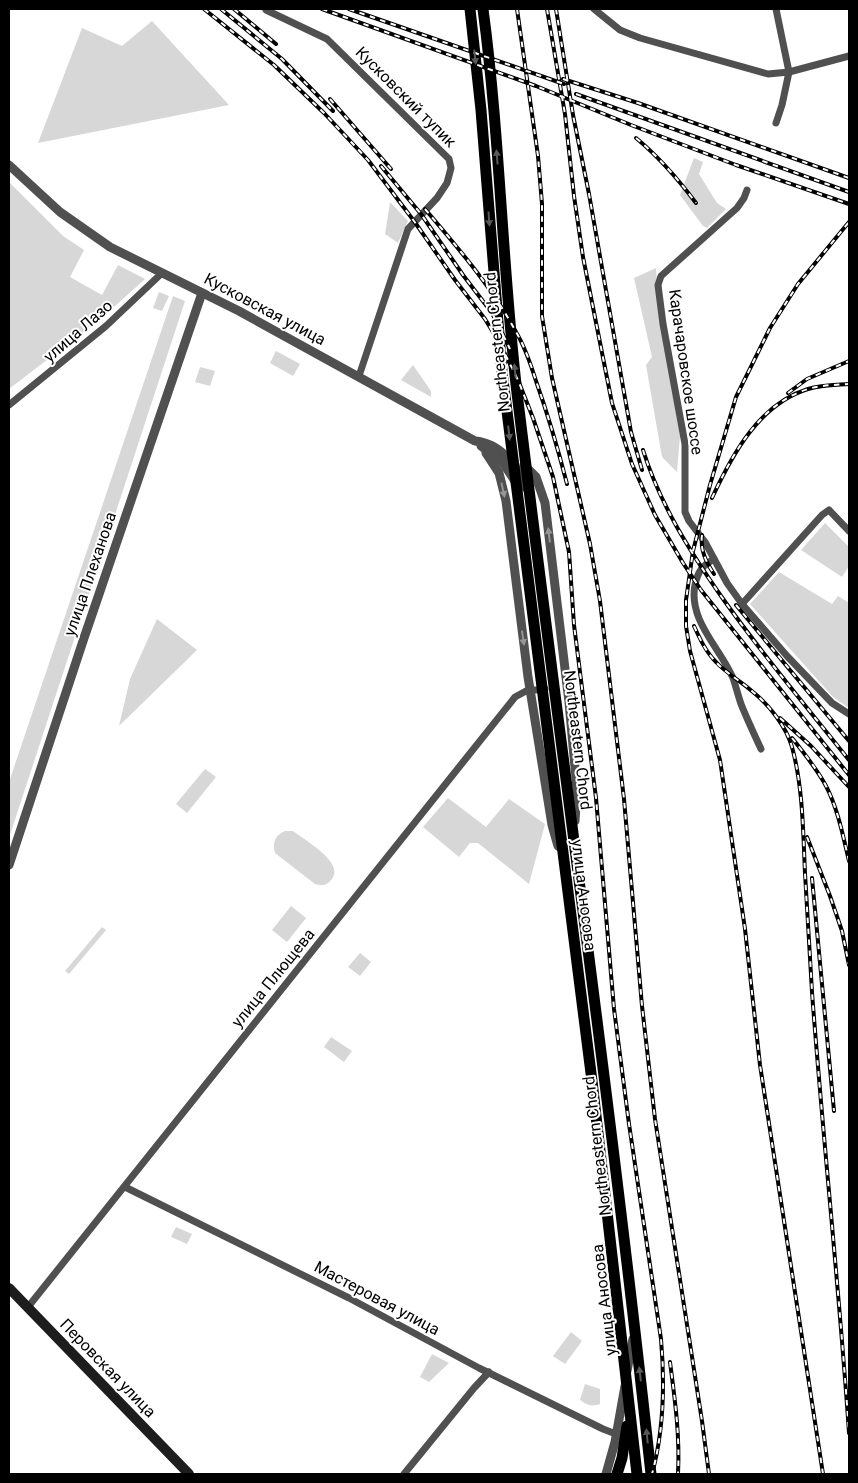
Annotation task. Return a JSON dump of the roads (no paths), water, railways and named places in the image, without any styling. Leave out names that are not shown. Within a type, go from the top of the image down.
[{"type":"main road","name":"Northeastern Chord","points":[[470,9],[481,110],[502,372],[607,1200],[628,1399]]},
{"type":"main road","name":"Northeastern Chord","points":[[483,9],[515,370],[612,1133],[651,1474]]},
{"type":"main road","name":"Перовская улица","points":[[9,1288],[188,1473]]},
{"type":"main road","points":[[617,1474],[626,1432],[628,1399]]},
{"type":"main road","points":[[628,1399],[637,1474]]},
{"type":"street","points":[[594,9],[620,30],[640,38],[768,74],[789,72],[849,56]]},
{"type":"street","points":[[776,9],[789,72],[776,123]]},
{"type":"street","name":"Кусковский тупик","points":[[266,10],[327,39],[449,158],[451,168],[447,183],[437,198],[408,229],[359,376]]},
{"type":"street","name":"Кусковская улица","points":[[9,166],[55,208],[115,250],[239,311],[479,444],[488,444],[500,451],[515,466]]},
{"type":"street","name":"Карачаровское шоссе","points":[[747,190],[737,208],[663,274],[658,285],[663,324],[685,444],[686,512],[689,521],[705,542],[727,583],[742,604],[832,703],[849,714]]},
{"type":"street","name":"улица Лазо","points":[[9,405],[106,326],[162,274]]},
{"type":"street","name":"улица Плеханова","points":[[9,865],[84,638],[202,293]]},
{"type":"street","points":[[479,444],[501,478],[506,501],[528,677],[552,825],[566,873]]},
{"type":"street","name":"улица Аносова","points":[[479,444],[503,464],[517,483],[519,490],[628,1370]]},
{"type":"street","points":[[500,451],[513,456],[536,477],[540,484],[544,503],[569,702],[577,789],[574,836]]},
{"type":"street","name":"улица Аносова","points":[[515,466],[527,489],[633,1326],[628,1370],[616,1434],[606,1474]]},
{"type":"street","points":[[742,604],[822,515],[829,510],[849,530]]},
{"type":"street","points":[[714,559],[699,570],[694,591],[695,606],[700,621],[732,677],[741,704],[761,749]]},
{"type":"street","name":"улица Плющева","points":[[28,1308],[515,697],[526,691],[553,688]]},
{"type":"street","name":"Мастеровая улица","points":[[125,1187],[616,1434]]},
{"type":"street","points":[[404,1474],[474,1388],[490,1372]]},
{"type":"railway","points":[[204,9],[274,65],[324,113],[368,160],[414,221],[485,319],[499,342],[518,380],[553,477],[569,552],[574,625],[596,798],[614,1009],[661,1339],[663,1407],[659,1441],[652,1474]]},
{"type":"railway","points":[[221,9],[282,59],[333,111]]},
{"type":"railway","points":[[234,9],[276,44]]},
{"type":"railway","points":[[322,9],[536,86],[736,165],[849,204]]},
{"type":"railway","points":[[349,9],[564,84]]},
{"type":"railway","points":[[517,9],[538,156],[542,204],[542,316],[552,378],[590,544],[600,601],[624,799],[642,1006],[655,1119],[709,1474]]},
{"type":"railway","points":[[547,9],[565,114],[583,257],[612,403],[632,464],[655,515],[701,590],[849,775]]},
{"type":"railway","points":[[556,9],[573,115],[589,194],[631,432],[642,470]]},
{"type":"railway","points":[[563,79],[638,103],[849,178]]},
{"type":"railway","points":[[576,94],[849,192]]},
{"type":"railway","points":[[330,99],[391,169]]},
{"type":"railway","points":[[636,138],[668,169],[696,203]]},
{"type":"railway","points":[[381,166],[421,214],[492,313],[510,349]]},
{"type":"railway","points":[[425,209],[462,253],[496,299],[519,338],[530,362],[545,407],[567,484]]},
{"type":"railway","points":[[823,1474],[760,1065],[745,929],[720,760],[690,651],[686,626],[686,600],[693,551],[736,397],[770,328],[798,284],[849,222]]},
{"type":"railway","points":[[788,393],[807,379],[849,361]]},
{"type":"railway","points":[[712,498],[738,449],[761,419],[775,406],[791,396],[808,389],[849,384]]},
{"type":"railway","points":[[643,450],[658,489],[676,526],[709,579],[752,638],[849,760]]},
{"type":"railway","points":[[702,535],[704,556],[714,574]]},
{"type":"railway","points":[[736,605],[849,741]]},
{"type":"railway","points":[[694,626],[712,658],[759,697],[776,716],[786,731],[796,762],[802,809],[812,992],[849,1433]]},
{"type":"railway","points":[[780,718],[811,746],[849,787]]},
{"type":"railway","points":[[792,738],[814,767],[830,795],[840,823],[849,861]]},
{"type":"railway","points":[[807,837],[842,931],[849,965]]},
{"type":"railway","points":[[812,878],[834,1111]]},
{"type":"railway","points":[[670,1362],[678,1432],[678,1474]]}]
